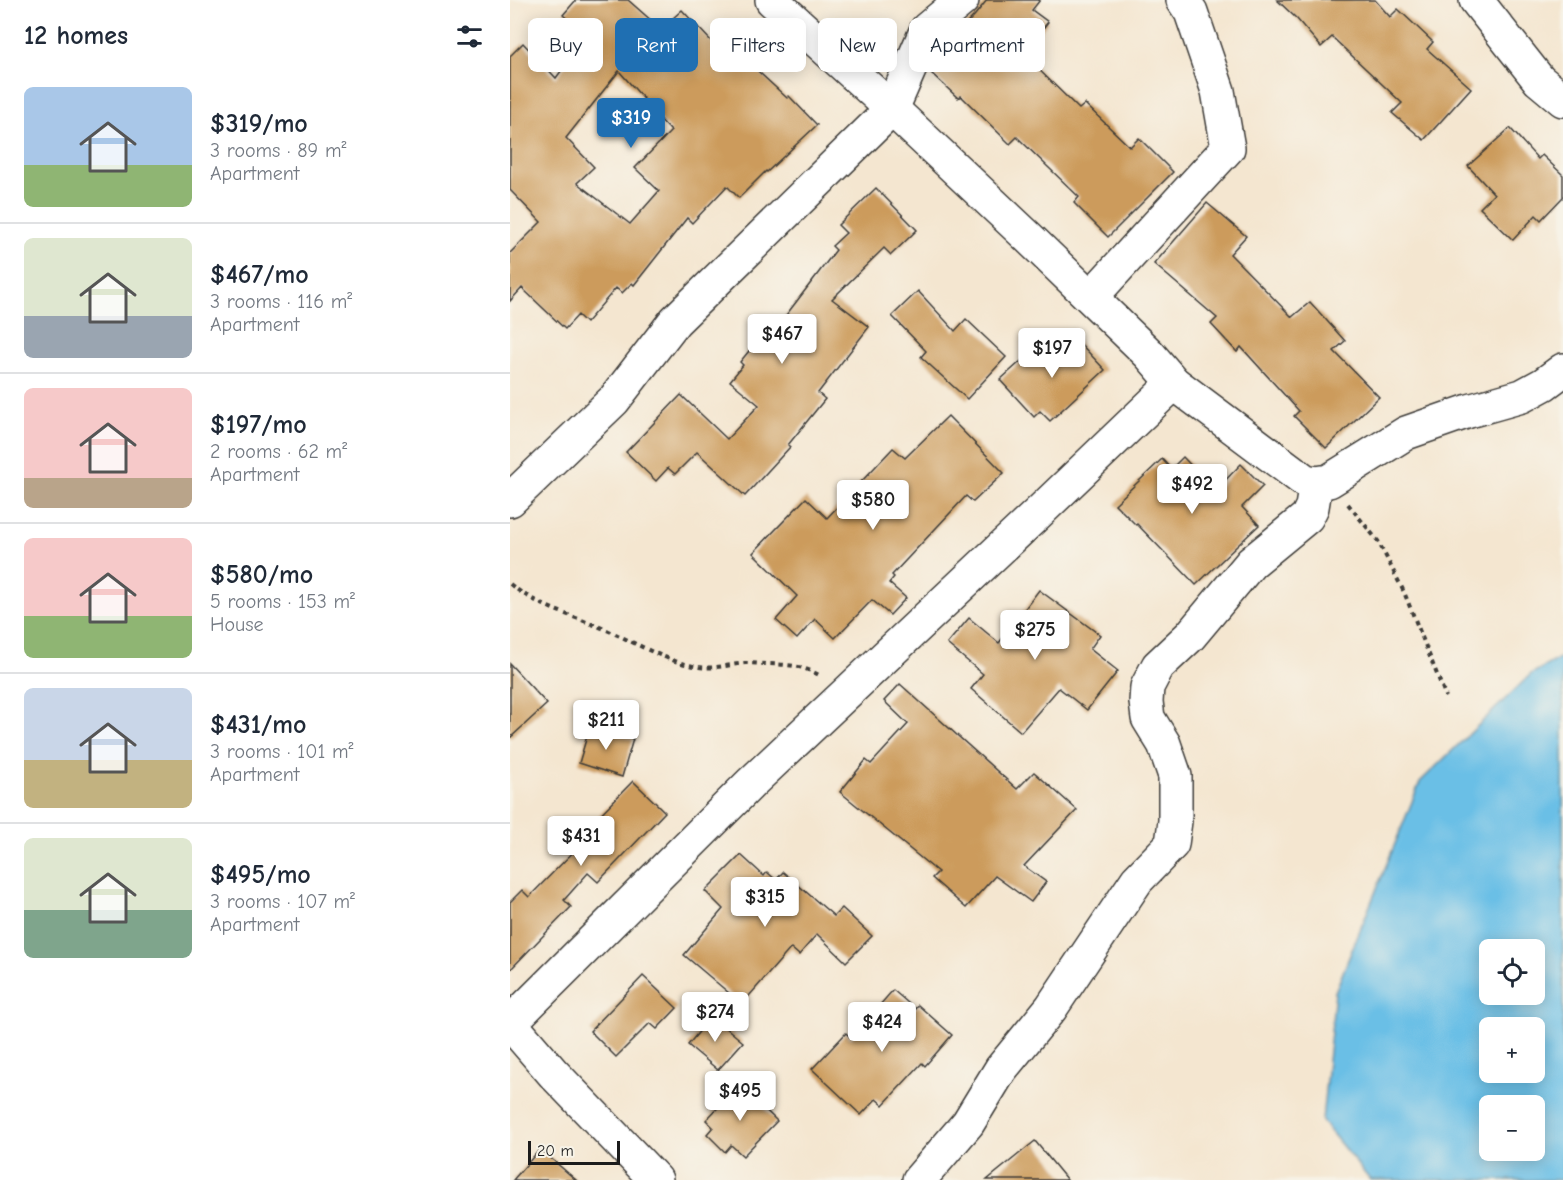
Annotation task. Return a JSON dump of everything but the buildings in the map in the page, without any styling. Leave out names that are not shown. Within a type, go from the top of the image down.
[{"type":"street","points":[[772,0],[892,109],[1091,297],[1149,354],[1174,383],[1305,481],[1322,482],[1406,433],[1469,411],[1522,396],[1563,370]]},
{"type":"street","points":[[510,500],[614,400],[675,321],[892,109],[927,29],[962,0]]},
{"type":"street","points":[[1091,297],[1228,148],[1218,92],[1191,12],[1184,0]]},
{"type":"street","points":[[1476,0],[1539,80],[1563,100]]},
{"type":"street","points":[[656,1180],[553,1074],[510,1023],[752,782],[1174,383]]},
{"type":"street","points":[[919,1180],[968,1123],[1001,1070],[1051,1008],[1137,880],[1172,844],[1176,821],[1176,776],[1164,744],[1148,718],[1147,687],[1158,666],[1190,636],[1251,563],[1307,517],[1322,482]]},
{"type":"path","points":[[1322,482],[1378,541],[1404,592],[1446,697]]},
{"type":"path","points":[[510,584],[522,594],[551,609],[607,630],[684,664],[701,667],[746,663],[794,665],[807,668],[847,693]]},
{"type":"water","points":[[1563,656],[1563,1180],[1370,1180],[1322,1121],[1335,992],[1420,782],[1531,674]]}]
